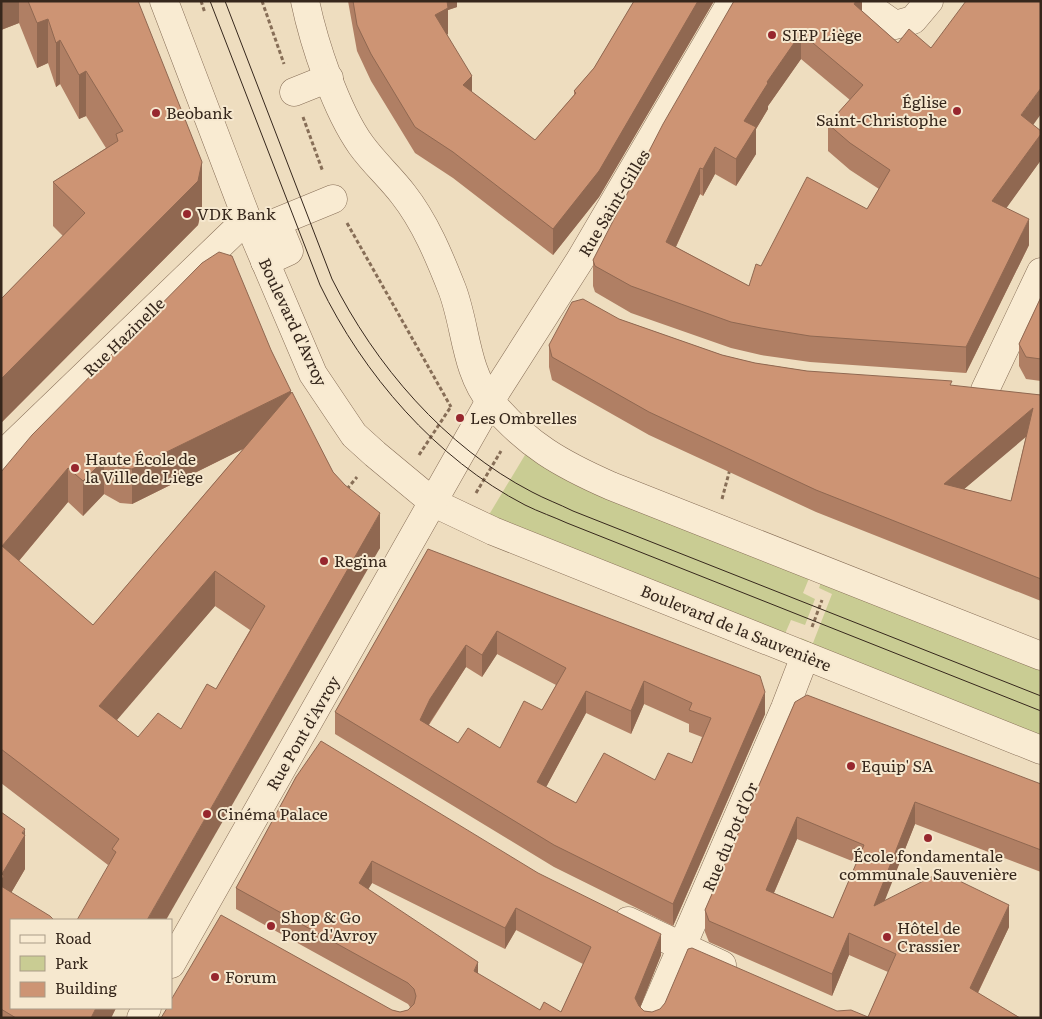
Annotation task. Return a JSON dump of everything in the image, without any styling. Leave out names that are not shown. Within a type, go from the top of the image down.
[{"type":"street","name":"Boulevard d'Avroy","points":[[164,1],[247,219],[313,374],[354,435],[374,454],[434,503]]},
{"type":"street","points":[[305,1],[310,25],[342,112],[361,145],[404,196],[420,219],[441,262],[456,299],[484,391],[515,427],[536,447],[567,466],[611,486],[1041,656]]},
{"type":"street","name":"Rue Saint-Gilles","points":[[484,391],[561,290],[732,1]]},
{"type":"street","points":[[861,1],[895,25],[913,20],[929,1]]},
{"type":"street","points":[[294,92],[329,78]]},
{"type":"street","points":[[265,262],[289,251],[277,222],[333,199]]},
{"type":"street","name":"Rue Hazinelle","points":[[1,456],[247,219]]},
{"type":"street","points":[[985,390],[1041,272]]},
{"type":"street","points":[[561,290],[584,304]]},
{"type":"street","points":[[957,388],[1013,393]]},
{"type":"street","points":[[434,503],[484,391]]},
{"type":"street","name":"Boulevard de la Sauvenière","points":[[434,503],[493,531],[1041,750]]},
{"type":"street","name":"Rue Pont d'Avroy","points":[[172,962],[203,909],[311,738],[434,503]]},
{"type":"street","name":"Rue du Pot d'Or","points":[[651,1018],[785,708],[796,652]]},
{"type":"street","points":[[203,909],[228,923]]},
{"type":"street","points":[[605,910],[682,948],[745,975]]},
{"type":"path","points":[[201,1],[204,13]]},
{"type":"path","points":[[404,479],[451,407],[484,391]]},
{"type":"path","points":[[462,516],[515,427]]},
{"type":"path","points":[[345,492],[374,454]]},
{"type":"path","points":[[714,526],[732,463]]},
{"type":"path","points":[[796,652],[796,628],[809,633],[824,596],[811,591],[820,568]]},
{"type":"green space","points":[[528,450],[812,571],[803,593],[815,599],[805,625],[791,620],[781,643],[484,523]]},
{"type":"green space","points":[[823,576],[1041,662],[1041,746],[796,649],[801,638],[813,643],[832,594],[819,588]]},
{"type":"building","points":[[28,1],[138,1],[202,162],[198,181],[1,379],[1,299],[85,213],[53,182],[118,141],[116,134],[123,131],[86,71],[79,75],[60,40],[56,43],[48,19],[37,23]]},
{"type":"building","points":[[353,1],[447,1],[448,8],[435,15],[472,76],[463,85],[535,140],[576,93],[574,91],[594,68],[634,1],[698,1],[599,171],[553,229],[453,152],[415,127],[371,54],[357,25]]},
{"type":"building","points":[[734,1],[856,1],[854,4],[898,43],[909,29],[931,48],[966,1],[1041,1],[1041,88],[1021,115],[1041,131],[1041,134],[992,201],[1029,219],[966,347],[810,336],[731,322],[631,286],[595,266],[593,260],[663,124]],"holes":[[[801,33],[863,85],[828,124],[850,143],[890,170],[867,209],[807,177],[761,266],[756,264],[749,286],[666,242],[700,168],[703,169],[715,147],[736,159],[756,127],[744,121],[767,82]]]},
{"type":"building","points":[[219,252],[232,256],[271,350],[291,391],[132,469],[120,468],[104,460],[83,481],[68,468],[2,546],[93,625],[292,392],[333,472],[345,485],[380,513],[148,919],[78,919],[116,852],[112,849],[119,839],[1,749],[1,472],[32,435],[202,263]],"holes":[[[215,571],[265,606],[216,689],[207,684],[181,729],[158,713],[138,737],[99,706]]]},
{"type":"building","points":[[1041,297],[1041,359],[1026,357],[1019,344]]},
{"type":"building","points":[[583,299],[619,319],[722,355],[755,363],[807,371],[952,381],[950,385],[1041,395],[1041,579],[816,490],[649,412],[552,357],[549,345],[572,302]],"holes":[[[1033,408],[1011,501],[944,484]]]},
{"type":"building","points":[[428,549],[760,676],[765,692],[673,904],[554,845],[335,712]],"holes":[[[497,631],[566,668],[542,710],[524,701],[500,748],[468,728],[458,743],[420,720],[430,699],[466,645],[482,655]],[[644,681],[692,703],[689,710],[711,718],[692,763],[668,753],[655,780],[604,753],[576,803],[537,782],[586,691],[631,711]]]},
{"type":"building","points":[[807,695],[1041,784],[1041,850],[915,802],[874,906],[941,872],[1009,905],[970,988],[1020,1018],[161,1018],[166,1009],[172,1009],[172,998],[221,915],[392,1010],[400,1012],[408,1010],[414,1004],[416,996],[414,989],[408,983],[236,888],[296,777],[321,741],[538,873],[661,934],[635,998],[644,1011],[652,1012],[660,1009],[665,1003],[688,949],[692,948],[837,1011],[851,1010],[868,1017],[896,954],[849,933],[832,974],[709,921],[705,910],[795,702]],"holes":[[[797,817],[864,845],[833,918],[766,890]],[[372,861],[505,928],[516,908],[591,947],[561,1012],[544,1002],[540,1010],[474,971],[478,962],[359,883]]]},
{"type":"building","points":[[1,812],[25,829],[22,833],[25,835],[2,874],[4,876],[1,881]]},
{"type":"building","points":[[1,886],[53,919],[10,919],[10,1009],[96,1009],[91,1018],[16,1018],[1,1009]]},
{"type":"tram line","points":[[210,1],[320,285],[338,318],[380,382],[432,439],[461,464],[492,486],[536,510],[1041,711]]},
{"type":"tram line","points":[[225,1],[332,279],[349,311],[391,372],[442,428],[470,452],[532,492],[573,511],[1041,696]]},
{"type":"place","name":"SIEP Liège","points":[[772,35]]},
{"type":"place","name":"Église Saint-Christophe","points":[[957,111]]},
{"type":"place","name":"Beobank","points":[[156,113]]},
{"type":"place","name":"VDK Bank","points":[[187,214]]},
{"type":"place","name":"Les Ombrelles","points":[[460,418]]},
{"type":"place","name":"Haute École de la Ville de Liège","points":[[75,468]]},
{"type":"place","name":"Regina","points":[[324,561]]},
{"type":"place","name":"Equip' SA","points":[[851,766]]},
{"type":"place","name":"Cinéma Palace","points":[[207,814]]},
{"type":"place","name":"École fondamentale communale Sauvenière","points":[[928,838]]},
{"type":"place","name":"Shop & Go Pont d'Avroy","points":[[271,926]]},
{"type":"place","name":"Hôtel de Crassier","points":[[887,937]]},
{"type":"place","name":"Forum","points":[[215,977]]}]
